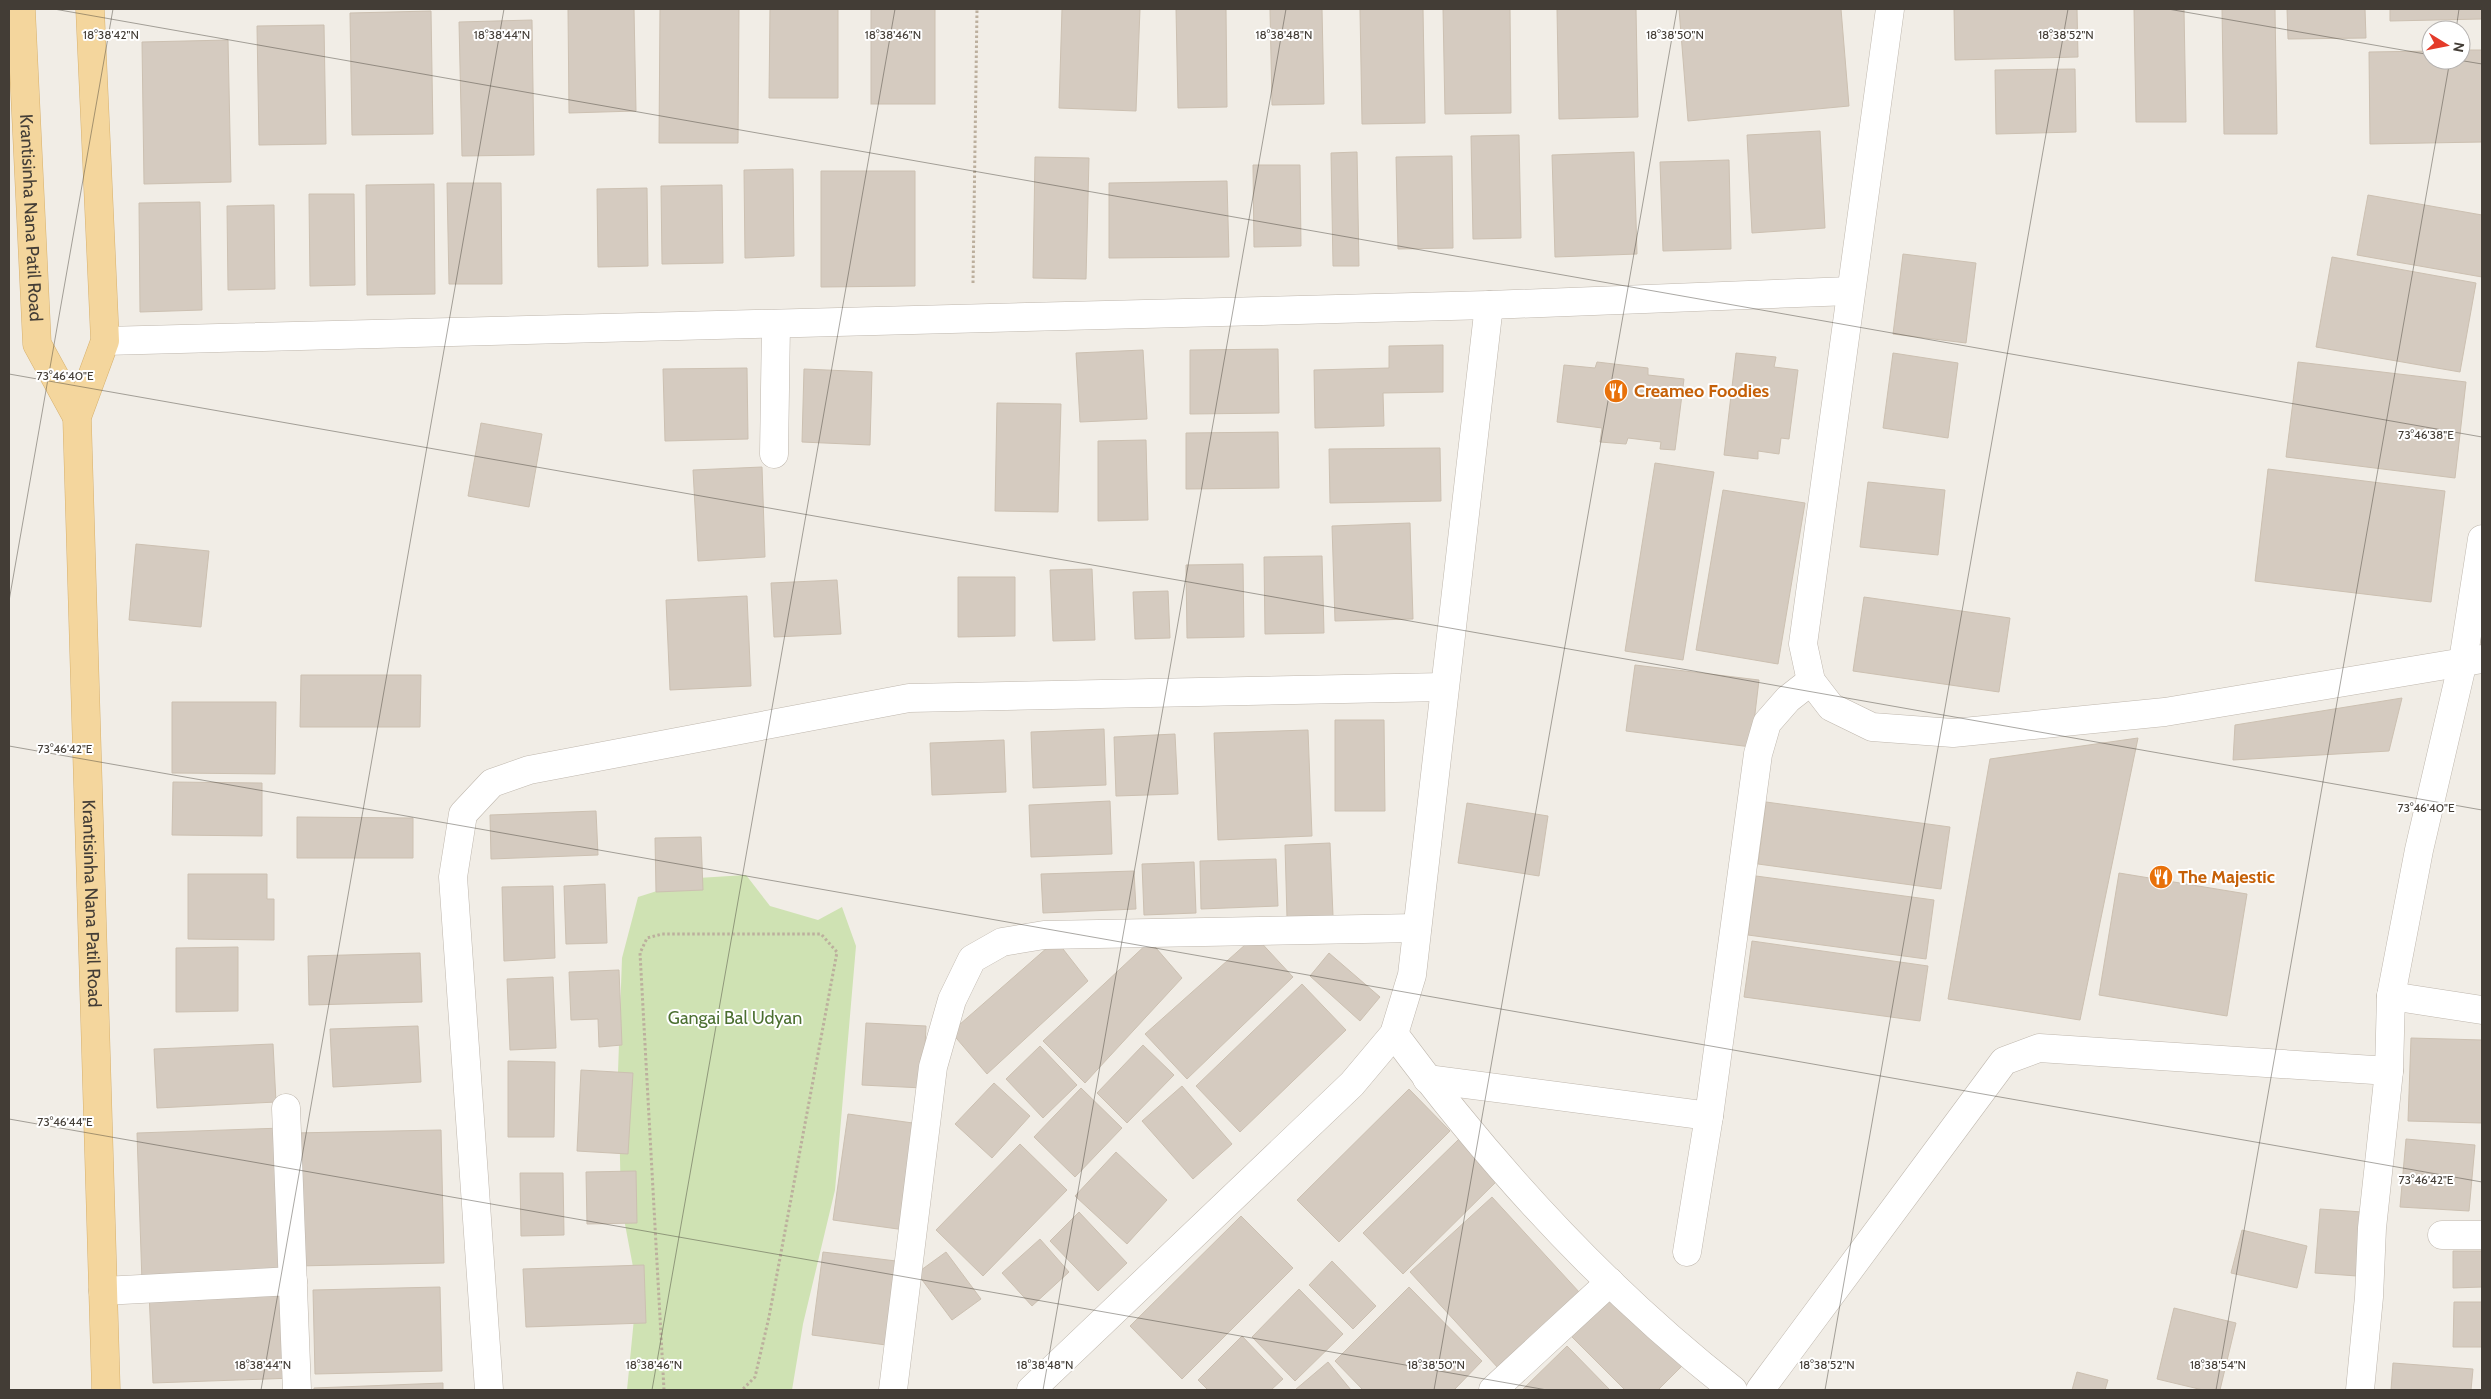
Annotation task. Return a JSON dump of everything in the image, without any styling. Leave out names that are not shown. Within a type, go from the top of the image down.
[{"type":"main road","name":"Krantisinha Nana Patil Road","points":[[21,9],[37,344],[77,417]]},
{"type":"main road","name":"Krantisinha Nana Patil Road","points":[[90,9],[105,341],[77,417],[106,1390]]},
{"type":"street","points":[[1890,9],[1803,644],[1811,681],[1831,707],[1872,727],[1953,733],[2165,712],[2473,660]]},
{"type":"street","points":[[105,341],[1489,305],[1850,291]]},
{"type":"street","points":[[1036,1389],[1352,1084],[1394,1034],[1412,975],[1489,305]]},
{"type":"street","points":[[774,454],[776,324]]},
{"type":"street","points":[[2360,1390],[2369,1297],[2372,1228],[2389,1071],[2391,996],[2418,850],[2473,660],[2482,539]]},
{"type":"street","points":[[1687,1252],[1709,1116],[1758,754],[1767,722],[1788,699],[1811,681]]},
{"type":"street","points":[[489,1390],[454,878],[462,814],[492,783],[529,770],[910,698],[1444,687]]},
{"type":"street","points":[[893,1390],[932,1067],[952,1000],[972,960],[1002,942],[1044,935],[1417,928]]},
{"type":"street","points":[[2391,996],[2482,1010]]},
{"type":"street","points":[[1394,1034],[1501,1169],[1610,1282],[1733,1390]]},
{"type":"street","points":[[1760,1390],[2004,1061],[2039,1048],[2389,1071]]},
{"type":"street","points":[[1427,1078],[1709,1116]]},
{"type":"street","points":[[286,1108],[297,1390]]},
{"type":"street","points":[[2442,1235],[2482,1235]]},
{"type":"street","points":[[103,1291],[293,1281]]},
{"type":"street","points":[[1493,1390],[1610,1282]]},
{"type":"path","points":[[972,318],[977,9]]},
{"type":"path","points":[[664,1390],[640,953],[647,938],[662,934],[821,934],[836,952],[767,1326],[755,1378],[742,1390]]},
{"type":"green space","name":"Gangai Bal Udyan","points":[[746,875],[770,906],[818,920],[842,907],[856,946],[835,1190],[803,1324],[792,1390],[627,1390],[637,1288],[621,1203],[618,1072],[622,958],[638,897],[698,878]]},
{"type":"building","points":[[568,9],[634,9],[636,111],[569,113]]},
{"type":"building","points":[[660,9],[739,9],[738,143],[659,143]]},
{"type":"building","points":[[770,9],[838,9],[838,98],[769,98]]},
{"type":"building","points":[[871,9],[935,9],[935,104],[871,104]]},
{"type":"building","points":[[1062,9],[1140,9],[1136,111],[1059,108]]},
{"type":"building","points":[[1176,9],[1226,9],[1227,107],[1178,108]]},
{"type":"building","points":[[1270,9],[1322,9],[1324,104],[1272,105]]},
{"type":"building","points":[[1360,9],[1423,9],[1425,123],[1362,124]]},
{"type":"building","points":[[1443,9],[1510,9],[1511,113],[1445,114]]},
{"type":"building","points":[[1557,9],[1636,9],[1638,117],[1559,119]]},
{"type":"building","points":[[1679,9],[1841,9],[1849,106],[1688,121]]},
{"type":"building","points":[[1954,9],[2077,9],[2078,57],[1955,60]]},
{"type":"building","points":[[2134,9],[2184,9],[2186,122],[2136,122]]},
{"type":"building","points":[[2222,9],[2275,9],[2277,134],[2224,134]]},
{"type":"building","points":[[2287,9],[2365,9],[2366,38],[2288,39]]},
{"type":"building","points":[[2390,9],[2482,9],[2482,19],[2390,21]]},
{"type":"building","points":[[431,11],[433,134],[352,135],[350,13]]},
{"type":"building","points":[[532,20],[534,155],[462,156],[459,22]]},
{"type":"building","points":[[324,25],[326,144],[259,145],[257,26]]},
{"type":"building","points":[[228,40],[231,182],[144,184],[142,42]]},
{"type":"building","points":[[2471,50],[2482,50],[2482,142],[2370,144],[2369,52],[2421,51],[2421,70],[2471,70]]},
{"type":"building","points":[[2075,69],[2076,132],[1996,134],[1995,70]]},
{"type":"building","points":[[1820,131],[1825,228],[1752,233],[1747,135]]},
{"type":"building","points":[[1519,135],[1521,238],[1473,239],[1471,136]]},
{"type":"building","points":[[1357,152],[1359,266],[1333,266],[1331,153]]},
{"type":"building","points":[[1634,152],[1637,254],[1555,257],[1552,155]]},
{"type":"building","points":[[1452,156],[1453,248],[1398,249],[1396,157]]},
{"type":"building","points":[[1035,157],[1089,158],[1086,279],[1033,278]]},
{"type":"building","points":[[1729,160],[1731,249],[1663,251],[1660,162]]},
{"type":"building","points":[[1253,165],[1300,165],[1301,246],[1254,247]]},
{"type":"building","points":[[793,169],[794,256],[745,258],[744,170]]},
{"type":"building","points":[[821,171],[915,171],[915,286],[821,287]]},
{"type":"building","points":[[1227,181],[1229,257],[1109,258],[1109,183]]},
{"type":"building","points":[[447,183],[501,183],[502,284],[449,284]]},
{"type":"building","points":[[434,184],[435,294],[367,295],[366,185]]},
{"type":"building","points":[[722,185],[723,263],[662,264],[661,186]]},
{"type":"building","points":[[647,188],[648,266],[598,267],[597,189]]},
{"type":"building","points":[[309,194],[354,194],[355,285],[310,286]]},
{"type":"building","points":[[2368,195],[2482,215],[2482,277],[2357,255]]},
{"type":"building","points":[[200,202],[202,310],[140,312],[139,203]]},
{"type":"building","points":[[274,205],[275,289],[228,290],[227,206]]},
{"type":"building","points":[[1903,254],[1976,263],[1966,343],[1893,334]]},
{"type":"building","points":[[2332,257],[2476,283],[2460,372],[2316,347]]},
{"type":"building","points":[[1443,345],[1443,392],[1383,393],[1384,426],[1315,428],[1314,370],[1389,368],[1389,346]]},
{"type":"building","points":[[1278,349],[1279,413],[1190,414],[1190,350]]},
{"type":"building","points":[[1143,350],[1147,419],[1080,422],[1076,353]]},
{"type":"building","points":[[1736,353],[1776,357],[1774,367],[1798,370],[1789,439],[1781,438],[1779,454],[1758,451],[1758,459],[1724,455]]},
{"type":"building","points":[[1893,353],[1958,363],[1948,438],[1883,428]]},
{"type":"building","points":[[1597,362],[1648,368],[1648,375],[1684,379],[1675,450],[1660,449],[1661,442],[1628,438],[1626,444],[1600,442],[1602,428],[1557,422],[1564,365],[1595,368]]},
{"type":"building","points":[[2298,362],[2466,382],[2455,478],[2286,457]]},
{"type":"building","points":[[747,368],[748,439],[665,441],[663,369]]},
{"type":"building","points":[[804,369],[872,372],[870,445],[802,442]]},
{"type":"building","points":[[997,403],[1061,404],[1058,512],[995,511]]},
{"type":"building","points":[[481,423],[542,434],[529,507],[468,496]]},
{"type":"building","points":[[1278,432],[1279,488],[1186,489],[1186,433]]},
{"type":"building","points":[[1146,440],[1148,520],[1098,521],[1098,441]]},
{"type":"building","points":[[1440,448],[1441,501],[1330,503],[1329,449]]},
{"type":"building","points":[[1655,463],[1714,472],[1683,660],[1625,651]]},
{"type":"building","points":[[762,467],[765,557],[698,561],[693,470]]},
{"type":"building","points":[[2268,469],[2445,491],[2431,602],[2255,581]]},
{"type":"building","points":[[1868,482],[1945,490],[1938,555],[1860,547]]},
{"type":"building","points":[[1723,490],[1805,503],[1778,664],[1696,650]]},
{"type":"building","points":[[1410,523],[1413,619],[1335,621],[1332,526]]},
{"type":"building","points":[[136,544],[209,551],[201,627],[129,620]]},
{"type":"building","points":[[1322,556],[1324,633],[1265,634],[1264,557]]},
{"type":"building","points":[[1243,564],[1244,637],[1187,638],[1186,565]]},
{"type":"building","points":[[1092,569],[1095,640],[1053,641],[1050,570]]},
{"type":"building","points":[[958,577],[1015,577],[1015,636],[958,637]]},
{"type":"building","points":[[837,580],[841,634],[774,637],[771,583]]},
{"type":"building","points":[[1168,591],[1170,638],[1135,639],[1133,592]]},
{"type":"building","points":[[747,596],[751,686],[670,690],[666,600]]},
{"type":"building","points":[[1864,597],[2010,618],[1999,692],[1853,671]]},
{"type":"building","points":[[1635,665],[1759,680],[1751,747],[1626,731]]},
{"type":"building","points":[[301,675],[421,675],[420,727],[300,727]]},
{"type":"building","points":[[2402,698],[2389,751],[2233,760],[2235,725]]},
{"type":"building","points":[[172,702],[276,702],[275,774],[172,773]]},
{"type":"building","points":[[1335,720],[1384,720],[1385,811],[1335,811]]},
{"type":"building","points":[[1104,729],[1106,785],[1033,788],[1031,732]]},
{"type":"building","points":[[1308,730],[1312,836],[1218,840],[1214,733]]},
{"type":"building","points":[[1175,734],[1178,794],[1116,796],[1114,737]]},
{"type":"building","points":[[2138,738],[2080,1020],[1948,999],[1990,759]]},
{"type":"building","points":[[1004,740],[1006,792],[932,795],[930,743]]},
{"type":"building","points":[[173,782],[262,783],[262,836],[172,835]]},
{"type":"building","points":[[1110,801],[1112,854],[1031,857],[1029,805]]},
{"type":"building","points":[[1766,802],[1950,827],[1941,889],[1758,864]]},
{"type":"building","points":[[1467,803],[1548,816],[1539,876],[1458,863]]},
{"type":"building","points":[[596,811],[598,855],[491,859],[490,815]]},
{"type":"building","points":[[297,817],[413,818],[413,858],[297,858]]},
{"type":"building","points":[[701,837],[703,890],[656,892],[655,838]]},
{"type":"building","points":[[1330,843],[1333,916],[1287,918],[1285,845]]},
{"type":"building","points":[[1276,859],[1278,906],[1201,909],[1200,861]]},
{"type":"building","points":[[1194,862],[1196,913],[1144,915],[1142,864]]},
{"type":"building","points":[[1134,871],[1136,909],[1043,913],[1041,874]]},
{"type":"building","points":[[2119,873],[2247,894],[2227,1016],[2099,995]]},
{"type":"building","points":[[188,874],[267,874],[267,899],[274,899],[274,940],[188,939]]},
{"type":"building","points":[[1756,876],[1934,900],[1926,959],[1748,935]]},
{"type":"building","points":[[605,884],[607,943],[566,944],[564,886]]},
{"type":"building","points":[[553,886],[555,958],[504,961],[502,887]]},
{"type":"building","points":[[1255,936],[1293,977],[1187,1079],[1145,1034]]},
{"type":"building","points":[[1056,940],[1088,981],[987,1074],[951,1032]]},
{"type":"building","points":[[1150,941],[1182,978],[1085,1083],[1043,1041]]},
{"type":"building","points":[[1752,941],[1928,966],[1920,1021],[1744,997]]},
{"type":"building","points":[[238,947],[238,1011],[176,1012],[176,948]]},
{"type":"building","points":[[420,953],[422,1002],[309,1005],[308,956]]},
{"type":"building","points":[[1329,953],[1380,997],[1360,1021],[1310,976]]},
{"type":"building","points":[[619,970],[622,1045],[599,1047],[598,1019],[571,1020],[569,972]]},
{"type":"building","points":[[553,977],[556,1048],[510,1050],[507,979]]},
{"type":"building","points":[[1302,984],[1346,1030],[1240,1132],[1196,1086]]},
{"type":"building","points":[[866,1023],[926,1026],[923,1088],[862,1085]]},
{"type":"building","points":[[418,1026],[421,1082],[333,1087],[330,1029]]},
{"type":"building","points":[[2411,1038],[2482,1040],[2482,1123],[2408,1121]]},
{"type":"building","points":[[273,1044],[276,1102],[157,1108],[154,1049]]},
{"type":"building","points":[[1143,1045],[1174,1075],[1127,1123],[1097,1093]]},
{"type":"building","points":[[1040,1046],[1077,1085],[1043,1118],[1006,1079]]},
{"type":"building","points":[[508,1061],[555,1062],[554,1137],[508,1137]]},
{"type":"building","points":[[581,1070],[633,1073],[628,1154],[577,1151]]},
{"type":"building","points":[[994,1083],[1030,1116],[992,1158],[955,1124]]},
{"type":"building","points":[[1182,1086],[1232,1144],[1193,1179],[1142,1121]]},
{"type":"building","points":[[1081,1088],[1122,1128],[1075,1177],[1034,1137]]},
{"type":"building","points":[[1409,1089],[1450,1131],[1339,1242],[1297,1200]]},
{"type":"building","points":[[848,1114],[920,1124],[905,1230],[833,1220]]},
{"type":"building","points":[[283,1128],[288,1277],[142,1282],[137,1133]]},
{"type":"building","points":[[441,1130],[444,1263],[296,1266],[294,1133]]},
{"type":"building","points":[[1459,1139],[1499,1179],[1403,1274],[1363,1233]]},
{"type":"building","points":[[2406,1139],[2475,1145],[2469,1211],[2400,1207]]},
{"type":"building","points":[[1020,1144],[1067,1190],[983,1276],[936,1230]]},
{"type":"building","points":[[1116,1152],[1167,1200],[1127,1244],[1075,1196]]},
{"type":"building","points":[[636,1171],[637,1223],[587,1224],[586,1172]]},
{"type":"building","points":[[520,1173],[563,1173],[564,1235],[521,1236]]},
{"type":"building","points":[[1492,1197],[1580,1293],[1499,1369],[1410,1272]]},
{"type":"building","points":[[2320,1209],[2362,1212],[2357,1276],[2315,1273]]},
{"type":"building","points":[[1079,1212],[1127,1263],[1098,1291],[1050,1241]]},
{"type":"building","points":[[1241,1216],[1293,1268],[1182,1379],[1130,1326]]},
{"type":"building","points":[[2242,1230],[2307,1246],[2297,1288],[2231,1273]]},
{"type":"building","points":[[1040,1239],[1069,1272],[1032,1306],[1002,1273]]},
{"type":"building","points":[[2453,1251],[2482,1251],[2482,1287],[2453,1288]]},
{"type":"building","points":[[823,1252],[896,1261],[886,1345],[812,1335]]},
{"type":"building","points":[[946,1252],[981,1299],[952,1320],[917,1273]]},
{"type":"building","points":[[1332,1261],[1376,1306],[1353,1329],[1309,1285]]},
{"type":"building","points":[[644,1265],[646,1323],[526,1327],[523,1269]]},
{"type":"building","points":[[291,1286],[295,1378],[153,1383],[149,1292]]},
{"type":"building","points":[[440,1287],[442,1371],[315,1374],[313,1290]]},
{"type":"building","points":[[1409,1287],[1482,1361],[1454,1390],[1363,1390],[1335,1361]]},
{"type":"building","points":[[1299,1289],[1343,1334],[1295,1381],[1252,1337]]},
{"type":"building","points":[[1613,1293],[1683,1365],[1658,1390],[1625,1390],[1571,1336]]},
{"type":"building","points":[[2454,1302],[2482,1302],[2482,1347],[2453,1347]]},
{"type":"building","points":[[2174,1308],[2236,1323],[2220,1390],[2203,1390],[2157,1379]]},
{"type":"building","points":[[1242,1336],[1283,1379],[1271,1390],[1208,1390],[1198,1380]]},
{"type":"building","points":[[1567,1346],[1610,1390],[1522,1390]]},
{"type":"building","points":[[1328,1362],[1351,1390],[1295,1390]]},
{"type":"building","points":[[2393,1363],[2473,1369],[2471,1390],[2391,1390]]},
{"type":"building","points":[[2077,1372],[2108,1380],[2105,1390],[2072,1390]]},
{"type":"building","points":[[443,1383],[443,1390],[314,1390],[314,1388]]},
{"type":"place","name":"Creameo Foodies","points":[[1616,391]]},
{"type":"place","name":"The Majestic","points":[[2161,877]]}]
